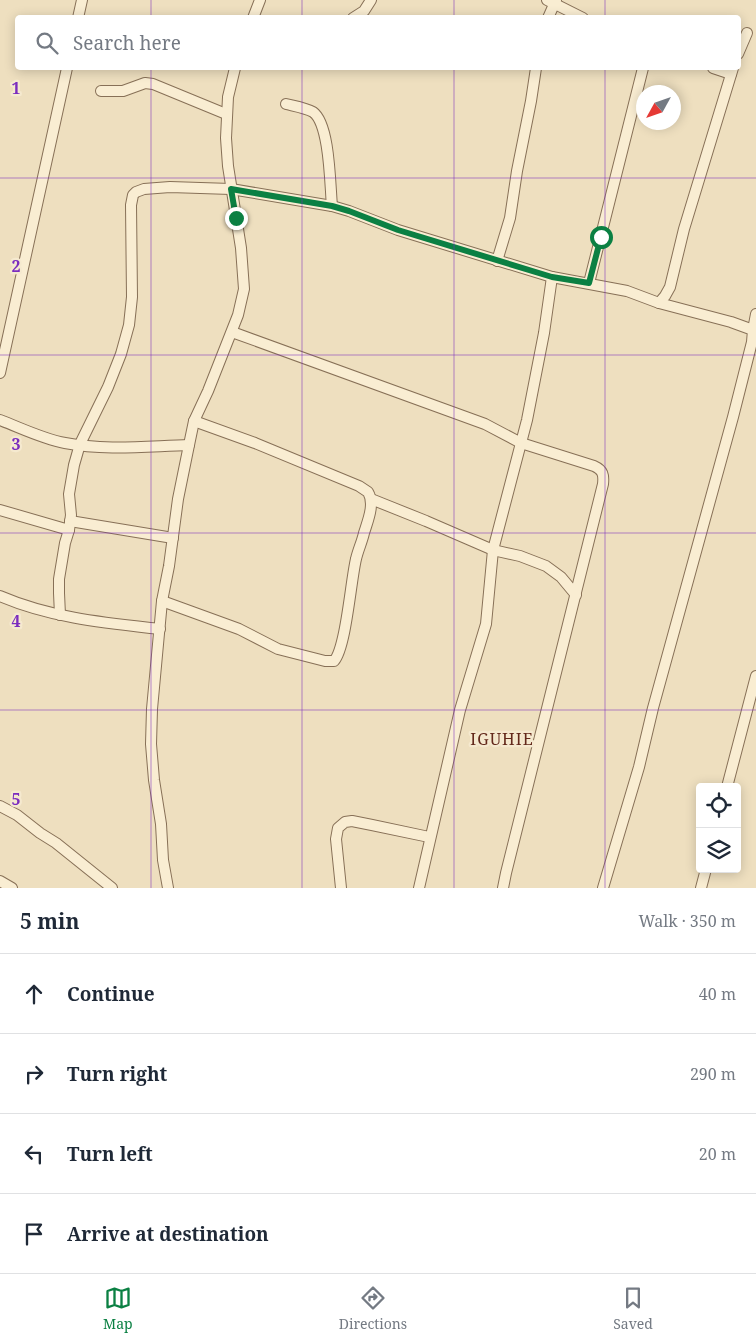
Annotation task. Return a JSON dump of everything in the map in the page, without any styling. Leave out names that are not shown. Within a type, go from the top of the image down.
[{"type":"street","points":[[79,15],[82,0]]},
{"type":"street","points":[[254,15],[260,0]]},
{"type":"street","points":[[358,15],[364,11],[371,0]]},
{"type":"street","points":[[549,15],[552,1],[578,15]]},
{"type":"street","points":[[741,47],[747,33]]},
{"type":"street","points":[[0,373],[67,70]]},
{"type":"street","points":[[168,888],[151,744],[152,709],[162,601],[178,499],[194,421],[232,332],[242,301],[244,281],[241,248],[231,189],[226,138],[228,97],[235,70]]},
{"type":"street","points":[[497,261],[510,218],[536,70]]},
{"type":"street","points":[[589,283],[642,70]]},
{"type":"street","points":[[659,303],[670,287],[684,229],[732,71]]},
{"type":"street","points":[[101,91],[122,91],[145,83],[153,84],[226,114]]},
{"type":"street","points":[[286,104],[313,112],[322,125],[328,150],[332,206]]},
{"type":"street","points":[[60,614],[58,593],[65,544],[70,525],[69,494],[74,465],[80,444],[108,387],[121,354],[129,324],[132,297],[131,205],[133,195],[136,192],[144,189],[170,187],[231,189],[332,206],[398,230],[497,261],[552,277],[627,291],[659,303],[731,322],[752,330]]},
{"type":"street","points":[[419,888],[460,710],[486,624],[493,550],[521,443],[544,333],[552,277]]},
{"type":"street","points":[[603,888],[733,418],[752,342],[752,330],[756,314]]},
{"type":"street","points":[[232,332],[485,424],[521,443],[594,466],[603,475],[603,484],[503,888]]},
{"type":"street","points":[[0,420],[44,437],[66,443],[111,448],[189,445]]},
{"type":"street","points":[[194,421],[255,443],[353,483],[368,492],[372,499],[426,520],[493,550],[520,556],[546,566],[561,578],[576,595]]},
{"type":"street","points":[[162,601],[239,629],[278,650],[325,661],[334,661],[342,644],[351,598],[356,556],[366,527],[372,499]]},
{"type":"street","points":[[0,510],[70,525],[173,538]]},
{"type":"street","points":[[0,596],[27,607],[91,621],[160,629]]},
{"type":"street","points":[[728,783],[756,676]]},
{"type":"street","points":[[0,806],[17,815],[104,886]]},
{"type":"street","points":[[341,888],[336,839],[338,828],[345,822],[358,822],[430,837]]},
{"type":"street","points":[[701,888],[705,873]]},
{"type":"street","points":[[0,882],[12,888]]},
{"type":"district","name":"IGUHIE","points":[[502,739]]},
{"type":"route","points":[[236,218],[231,189],[291,198],[349,211],[419,237],[552,277],[589,283],[601,237]]}]
